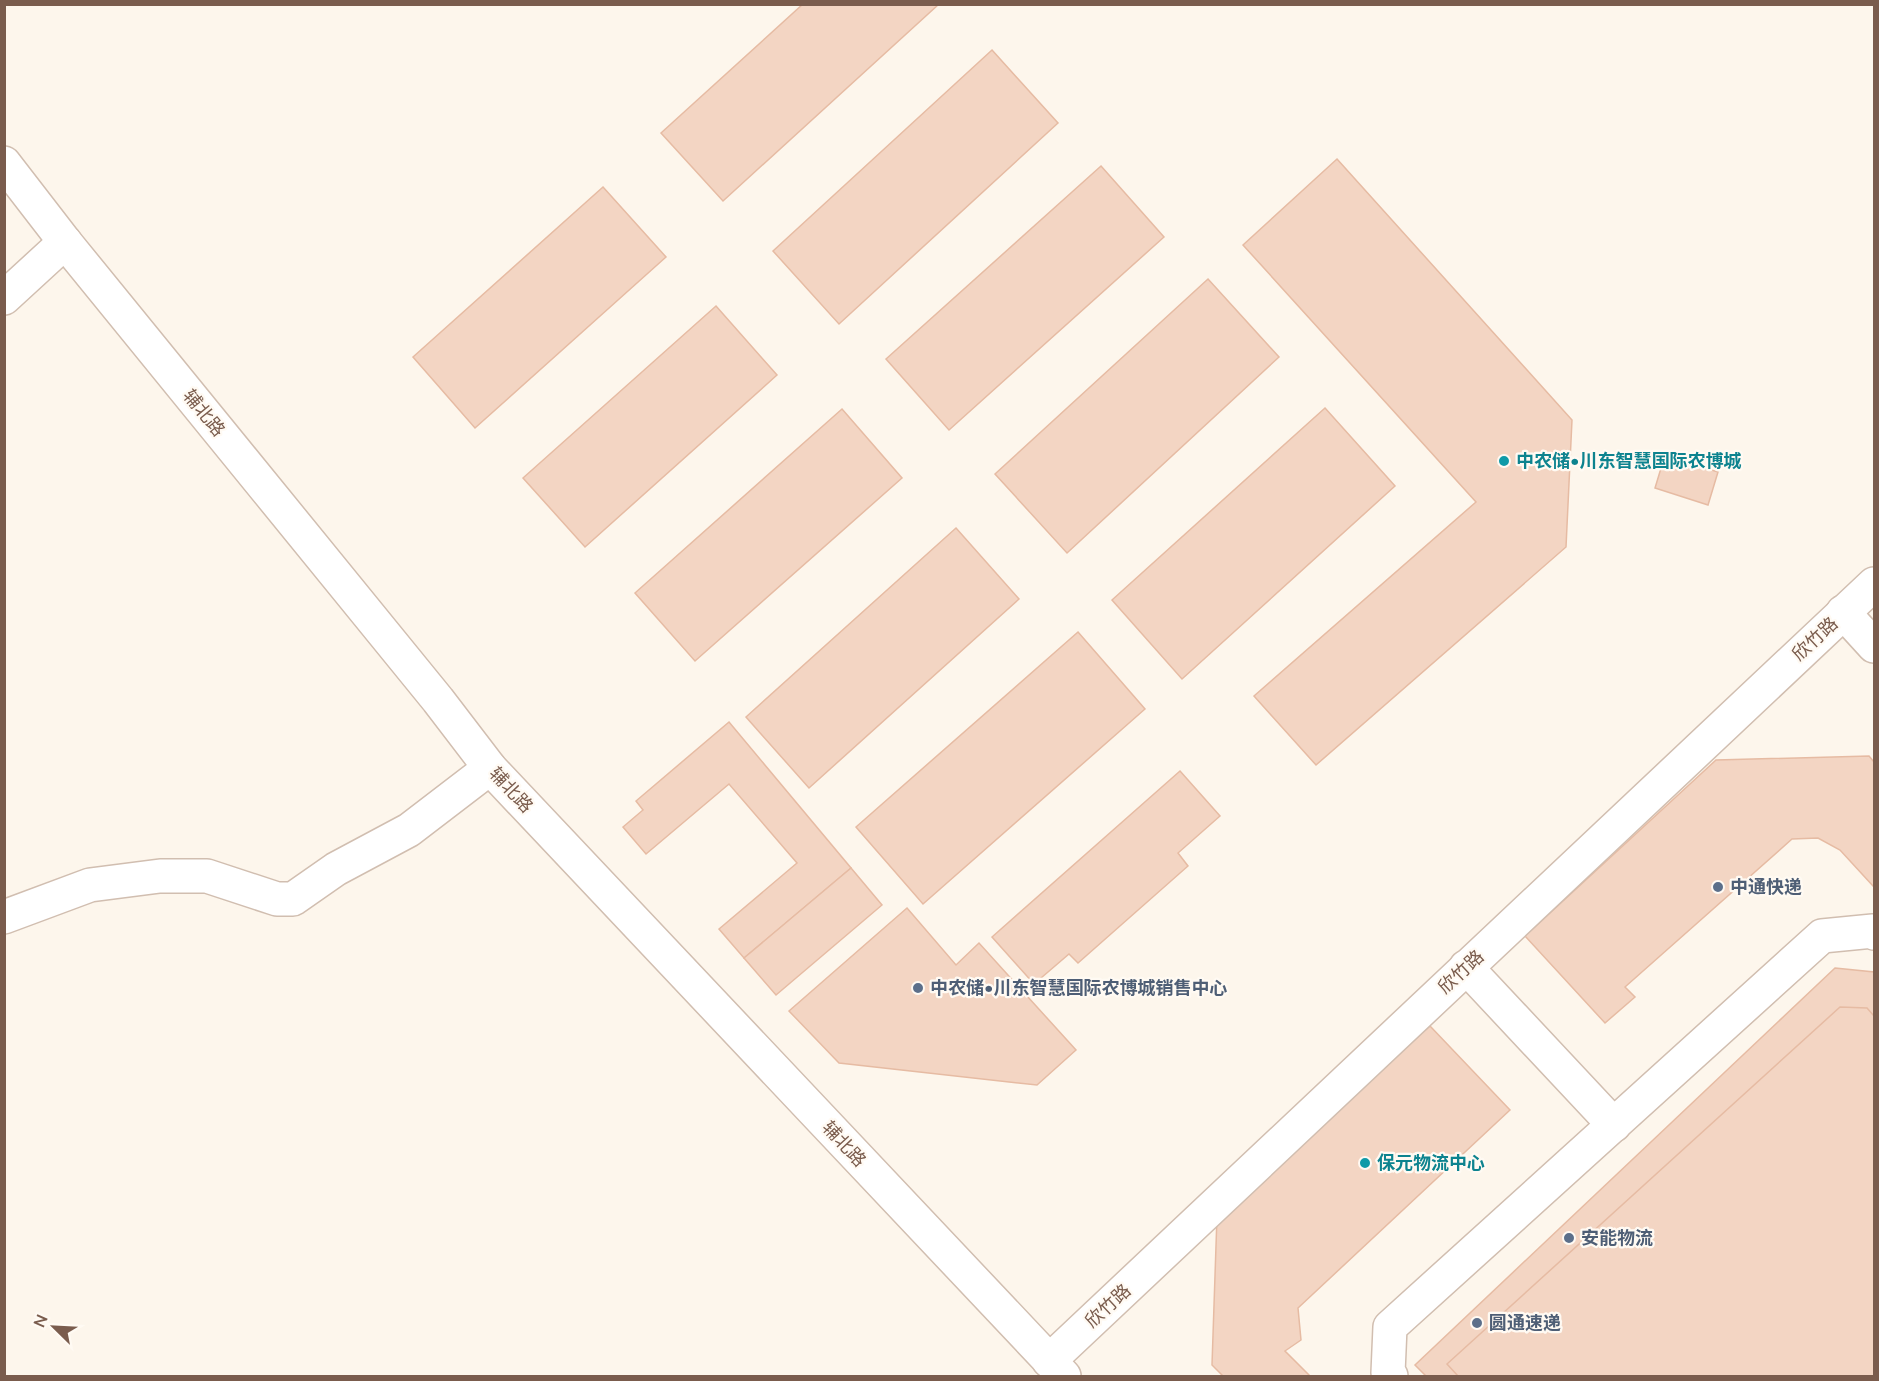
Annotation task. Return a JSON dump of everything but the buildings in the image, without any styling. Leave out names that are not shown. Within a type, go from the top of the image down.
[{"type":"street","name":"辅北路","points":[[4,163],[65,242],[490,768],[1056,1369]]},
{"type":"street","points":[[4,298],[65,242]]},
{"type":"street","name":"欣竹路","points":[[1056,1369],[1466,967],[1875,584]]},
{"type":"street","points":[[1844,612],[1875,645]]},
{"type":"street","points":[[4,917],[90,885],[160,876],[207,876],[277,899],[293,899],[336,869],[409,830],[490,768]]},
{"type":"street","points":[[1391,1377],[1388,1373],[1390,1327],[1822,936],[1873,931],[1875,933]]},
{"type":"street","points":[[1466,967],[1614,1125]]},
{"type":"place","name":"中农储•川东智慧国际农博城","points":[[1504,461]]},
{"type":"place","name":"中通快递","points":[[1718,887]]},
{"type":"place","name":"中农储•川东智慧国际农博城销售中心","points":[[918,988]]},
{"type":"place","name":"保元物流中心","points":[[1365,1163]]},
{"type":"place","name":"安能物流","points":[[1569,1238]]},
{"type":"place","name":"圆通速递","points":[[1477,1323]]}]
